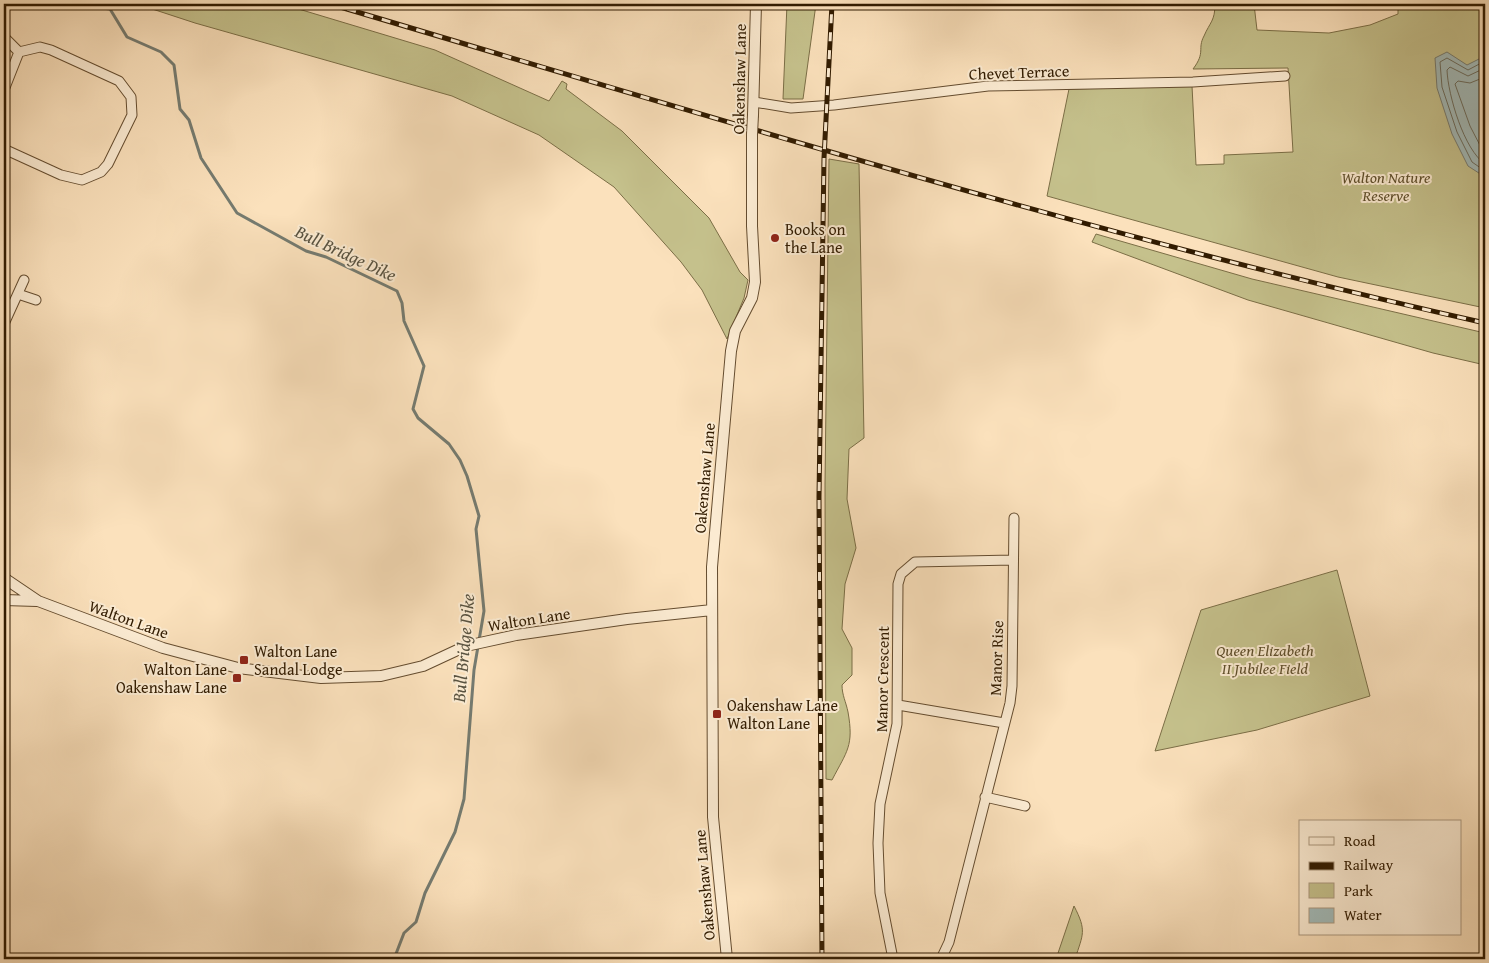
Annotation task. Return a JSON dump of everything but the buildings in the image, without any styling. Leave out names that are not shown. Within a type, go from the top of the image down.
[{"type":"street","name":"Oakenshaw Lane","points":[[727,959],[713,817],[712,567],[728,373],[735,331],[749,307],[755,282],[752,226],[752,134],[756,4]]},
{"type":"street","points":[[4,37],[19,52]]},
{"type":"street","points":[[4,149],[61,175],[82,180],[100,172],[108,164],[132,115],[131,97],[120,81],[51,50],[40,47],[19,52]]},
{"type":"street","points":[[4,90],[19,52]]},
{"type":"street","name":"Chevet Terrace","points":[[754,102],[792,108],[834,105],[988,86],[1193,82],[1285,76]]},
{"type":"street","points":[[4,324],[24,280]]},
{"type":"street","points":[[18,294],[36,300]]},
{"type":"street","name":"Manor Rise","points":[[941,959],[949,942],[1012,686],[1014,518]]},
{"type":"street","name":"Manor Crescent","points":[[893,959],[880,893],[878,843],[880,804],[895,740],[898,705],[898,584],[901,574],[915,562],[927,560],[1013,560]]},
{"type":"street","name":"Walton Lane","points":[[4,578],[38,601],[163,648],[238,668],[321,678],[381,676],[423,666],[472,644],[627,619],[712,610]]},
{"type":"street","name":"Walton Lane","points":[[4,600],[38,601]]},
{"type":"street","points":[[898,705],[1004,723]]},
{"type":"street","points":[[985,796],[1025,806]]},
{"type":"green space","points":[[137,4],[282,4],[435,50],[549,101],[562,81],[567,84],[566,89],[622,131],[709,218],[740,272],[748,280],[744,298],[727,339],[702,290],[681,262],[614,187],[539,135],[452,96],[195,23]]},
{"type":"green space","points":[[787,4],[816,4],[803,99],[783,99]]},
{"type":"green space","name":"Walton Nature Reserve","points":[[1215,4],[1254,4],[1257,30],[1329,33],[1370,25],[1398,14],[1398,4],[1485,4],[1485,308],[1338,277],[1047,196],[1069,89],[1192,86],[1196,165],[1224,164],[1224,155],[1293,152],[1288,68],[1193,69],[1199,59],[1202,40],[1213,18]]},
{"type":"green space","points":[[829,159],[859,164],[864,438],[849,449],[847,499],[856,548],[845,584],[842,629],[852,648],[852,675],[842,685],[850,723],[850,741],[842,762],[832,780],[826,779],[825,484]]},
{"type":"green space","points":[[1096,234],[1252,279],[1485,333],[1485,365],[1433,353],[1248,300],[1092,242]]},
{"type":"green space","name":"Queen Elizabeth II Jubilee Field","points":[[1337,570],[1370,696],[1257,730],[1155,751],[1201,610]]},
{"type":"green space","points":[[1074,906],[1082,927],[1080,944],[1075,959],[1056,959]]},
{"type":"water","points":[[1447,52],[1467,65],[1485,56],[1485,177],[1468,166],[1452,134],[1437,88],[1435,58]]},
{"type":"waterway","name":"Bull Bridge Dike","points":[[93,4],[95,7],[110,9],[127,37],[161,52],[174,65],[180,109],[189,120],[201,158],[237,213],[306,251],[326,257],[397,291],[402,303],[404,321],[424,366],[413,409],[418,418],[449,444],[460,460],[467,476],[479,516],[476,529],[484,611],[474,670],[464,799],[455,832],[425,893],[416,922],[404,933],[394,959]]},
{"type":"railway","points":[[330,4],[761,132],[1049,214],[1339,289],[1485,323]]},
{"type":"railway","points":[[822,959],[819,497],[824,158],[832,4]]},
{"type":"place","name":"Books on the Lane","points":[[775,238]]},
{"type":"place","name":"Walton Lane Sandal Lodge","points":[[244,660]]},
{"type":"place","name":"Walton Lane Oakenshaw Lane","points":[[237,678]]},
{"type":"place","name":"Oakenshaw Lane Walton Lane","points":[[717,714]]}]
